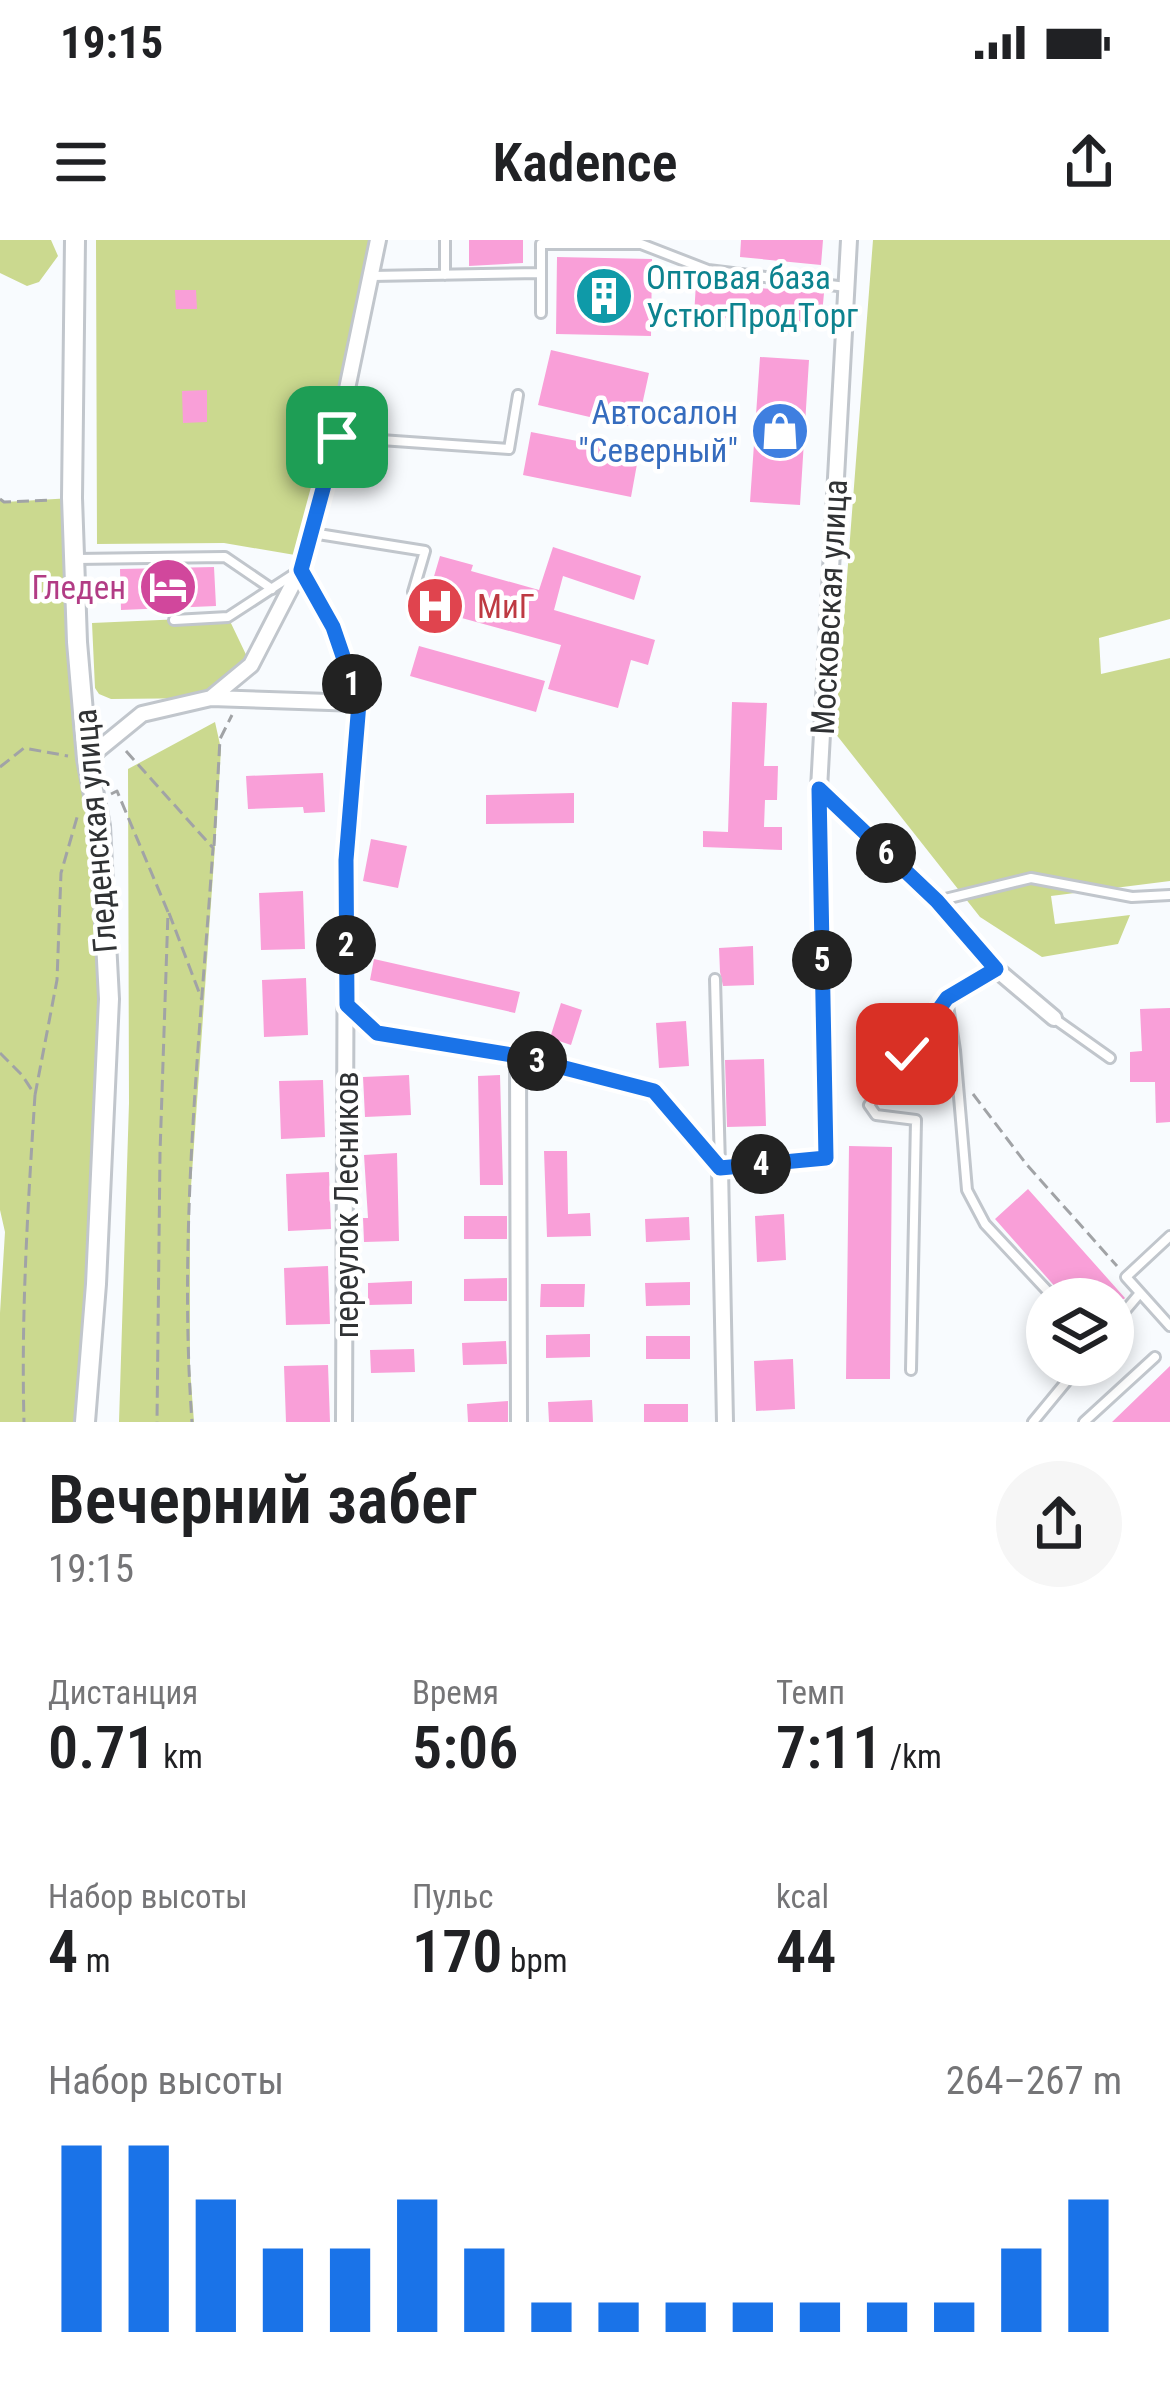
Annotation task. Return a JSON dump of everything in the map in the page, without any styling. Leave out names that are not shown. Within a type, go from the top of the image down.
[{"type":"main road","name":"Гледенская улица","points":[[75,240],[72,499],[77,642],[100,826],[109,999],[85,1422]]},
{"type":"street","points":[[211,698],[251,664],[301,570],[337,437],[378,240]]},
{"type":"street","name":"Московская улица","points":[[826,1158],[819,789],[849,240]]},
{"type":"street","name":"переулок Лесников","points":[[301,570],[333,627],[359,703],[346,860],[344,1422]]},
{"type":"street","points":[[88,759],[142,714],[211,698],[359,703]]},
{"type":"street","points":[[819,789],[937,901],[996,969],[1054,1018]]},
{"type":"street","points":[[347,1005],[377,1033],[518,1056],[654,1091],[720,1168],[725,1422]]},
{"type":"street","points":[[518,1056],[519,1422]]},
{"type":"lane","points":[[445,275],[446,240]]},
{"type":"lane","points":[[541,313],[541,244],[641,244],[708,270],[846,287]]},
{"type":"lane","points":[[370,277],[541,273]]},
{"type":"lane","points":[[337,437],[509,449],[518,395]]},
{"type":"lane","points":[[311,533],[424,550],[412,592]]},
{"type":"lane","points":[[74,559],[226,557],[272,589]]},
{"type":"lane","points":[[174,620],[228,617],[301,570]]},
{"type":"lane","points":[[937,901],[1031,878],[1132,897],[1170,895]]},
{"type":"lane","points":[[911,1370],[916,1120],[876,1115],[869,1105],[947,998],[996,969]]},
{"type":"lane","points":[[715,979],[720,1168]]},
{"type":"lane","points":[[947,998],[967,1190],[985,1224],[1035,1278]]},
{"type":"lane","points":[[1054,1018],[1110,1058]]},
{"type":"lane","points":[[1170,1236],[1126,1276],[1170,1326]]},
{"type":"lane","points":[[1134,1300],[1140,1293]]},
{"type":"lane","points":[[1084,1422],[1155,1357]]},
{"type":"lane","points":[[1033,1422],[1063,1386]]},
{"type":"path","points":[[0,499],[72,499]]},
{"type":"path","points":[[192,1422],[188,1196],[220,740],[241,699]]},
{"type":"path","points":[[113,737],[213,848]]},
{"type":"path","points":[[0,767],[24,748],[88,759]]},
{"type":"path","points":[[24,1422],[25,1247],[35,1095],[57,980],[62,873],[80,808],[117,791],[203,1001]]},
{"type":"path","points":[[158,1422],[168,912]]},
{"type":"path","points":[[0,1053],[35,1095]]},
{"type":"path","points":[[973,1094],[1027,1165],[1126,1276]]},
{"type":"path","points":[[720,1168],[826,1158]]},
{"type":"green space","points":[[0,240],[51,240],[58,256],[39,282],[27,286],[0,273]]},
{"type":"green space","points":[[96,240],[369,240],[329,431],[295,555],[224,543],[97,544]]},
{"type":"green space","points":[[873,240],[1170,240],[1170,619],[1099,638],[1101,674],[1170,658],[1170,881],[1051,896],[1055,924],[1130,915],[1118,944],[1042,957],[980,917],[835,733]]},
{"type":"green space","points":[[72,498],[105,917],[85,1422],[0,1422],[5,1232],[0,1210],[0,499]]},
{"type":"green space","points":[[228,617],[251,665],[211,698],[111,699],[95,688],[92,623]]},
{"type":"green space","points":[[215,722],[221,749],[190,1201],[194,1422],[119,1422],[129,1103],[128,769]]},
{"type":"building","points":[[469,240],[523,240],[523,263],[469,266]]},
{"type":"building","points":[[741,240],[823,240],[821,265],[740,257]]},
{"type":"building","name":"Оптовая база УстюгПродТорг","points":[[557,257],[652,259],[651,336],[556,334]]},
{"type":"building","points":[[696,283],[824,293],[821,325],[694,316]]},
{"type":"building","points":[[175,290],[196,290],[197,309],[176,309]]},
{"type":"building","points":[[551,350],[649,373],[637,428],[538,405]]},
{"type":"building","name":"Автосалон \"Северный\"","points":[[760,357],[809,360],[800,505],[750,502]]},
{"type":"building","points":[[207,390],[207,422],[183,423],[182,391]]},
{"type":"building","points":[[531,432],[639,453],[631,497],[523,475]]},
{"type":"building","points":[[553,547],[641,576],[634,600],[563,576],[554,610],[655,640],[648,665],[631,660],[618,708],[548,689],[561,645],[458,617],[455,627],[422,617],[440,556],[473,565],[471,571],[539,590]]},
{"type":"building","name":"Гледен","points":[[214,567],[216,606],[121,610],[120,569]]},
{"type":"building","points":[[419,646],[545,681],[536,712],[410,676]]},
{"type":"building","points":[[732,702],[767,703],[764,766],[778,766],[777,800],[765,800],[764,827],[782,827],[782,850],[703,847],[703,831],[728,832]]},
{"type":"building","points":[[323,773],[325,812],[304,813],[303,807],[248,809],[246,776]]},
{"type":"building","points":[[574,793],[574,823],[486,824],[486,795]]},
{"type":"building","points":[[371,839],[407,846],[398,888],[363,881]]},
{"type":"building","points":[[303,891],[305,949],[261,950],[259,893]]},
{"type":"building","points":[[753,946],[754,985],[723,986],[719,948]]},
{"type":"building","points":[[374,959],[520,992],[515,1013],[370,980]]},
{"type":"building","points":[[306,978],[308,1035],[264,1037],[262,980]]},
{"type":"building","points":[[561,1003],[582,1010],[571,1045],[550,1038]]},
{"type":"building","points":[[1170,1008],[1170,1122],[1156,1123],[1155,1082],[1130,1082],[1130,1052],[1142,1051],[1140,1009]]},
{"type":"building","points":[[686,1021],[689,1066],[659,1068],[656,1023]]},
{"type":"building","points":[[764,1059],[766,1126],[727,1127],[725,1060]]},
{"type":"building","points":[[409,1075],[411,1115],[365,1117],[363,1077]]},
{"type":"building","points":[[500,1075],[503,1185],[480,1185],[478,1076]]},
{"type":"building","points":[[323,1080],[325,1137],[281,1139],[279,1081]]},
{"type":"building","points":[[849,1146],[892,1147],[890,1379],[846,1379]]},
{"type":"building","points":[[544,1151],[567,1151],[568,1214],[590,1213],[591,1236],[547,1237]]},
{"type":"building","points":[[397,1153],[399,1241],[364,1242],[363,1218],[368,1218],[364,1155]]},
{"type":"building","points":[[329,1172],[331,1229],[288,1231],[286,1174]]},
{"type":"building","points":[[1028,1189],[1107,1278],[1047,1278],[995,1219]]},
{"type":"building","points":[[784,1214],[786,1260],[757,1262],[755,1216]]},
{"type":"building","points":[[464,1216],[507,1216],[507,1239],[464,1239]]},
{"type":"building","points":[[689,1217],[690,1240],[646,1242],[645,1219]]},
{"type":"building","points":[[328,1266],[330,1324],[286,1325],[284,1268]]},
{"type":"building","points":[[507,1278],[507,1301],[464,1301],[464,1279]]},
{"type":"building","points":[[412,1281],[412,1304],[368,1305],[368,1283]]},
{"type":"building","points":[[690,1282],[690,1305],[646,1306],[645,1283]]},
{"type":"building","points":[[541,1284],[585,1284],[584,1307],[540,1307]]},
{"type":"building","points":[[590,1334],[590,1357],[546,1358],[546,1335]]},
{"type":"building","points":[[646,1336],[690,1336],[690,1359],[646,1359]]},
{"type":"building","points":[[506,1341],[507,1364],[463,1365],[462,1343]]},
{"type":"building","points":[[414,1349],[415,1372],[371,1373],[370,1350]]},
{"type":"building","points":[[793,1359],[795,1409],[756,1411],[754,1361]]},
{"type":"building","points":[[328,1365],[330,1422],[286,1422],[284,1366]]},
{"type":"building","points":[[1170,1366],[1170,1422],[1112,1422]]},
{"type":"building","points":[[592,1400],[593,1422],[549,1422],[548,1402]]},
{"type":"building","points":[[508,1401],[508,1422],[468,1422],[467,1404]]},
{"type":"building","points":[[644,1404],[688,1404],[688,1422],[644,1422]]},
{"type":"place","name":"Оптовая база УстюгПродТорг","points":[[604,296]]},
{"type":"place","name":"Автосалон \"Северный\"","points":[[780,431]]},
{"type":"place","name":"Гледен","points":[[168,587]]},
{"type":"place","name":"МиГ","points":[[435,606]]},
{"type":"route","points":[[337,437],[301,570],[333,627],[359,703],[346,860],[347,1005],[377,1033],[485,1049],[654,1091],[720,1168],[826,1158],[819,789],[937,901],[996,969],[947,998],[907,1054]]}]
